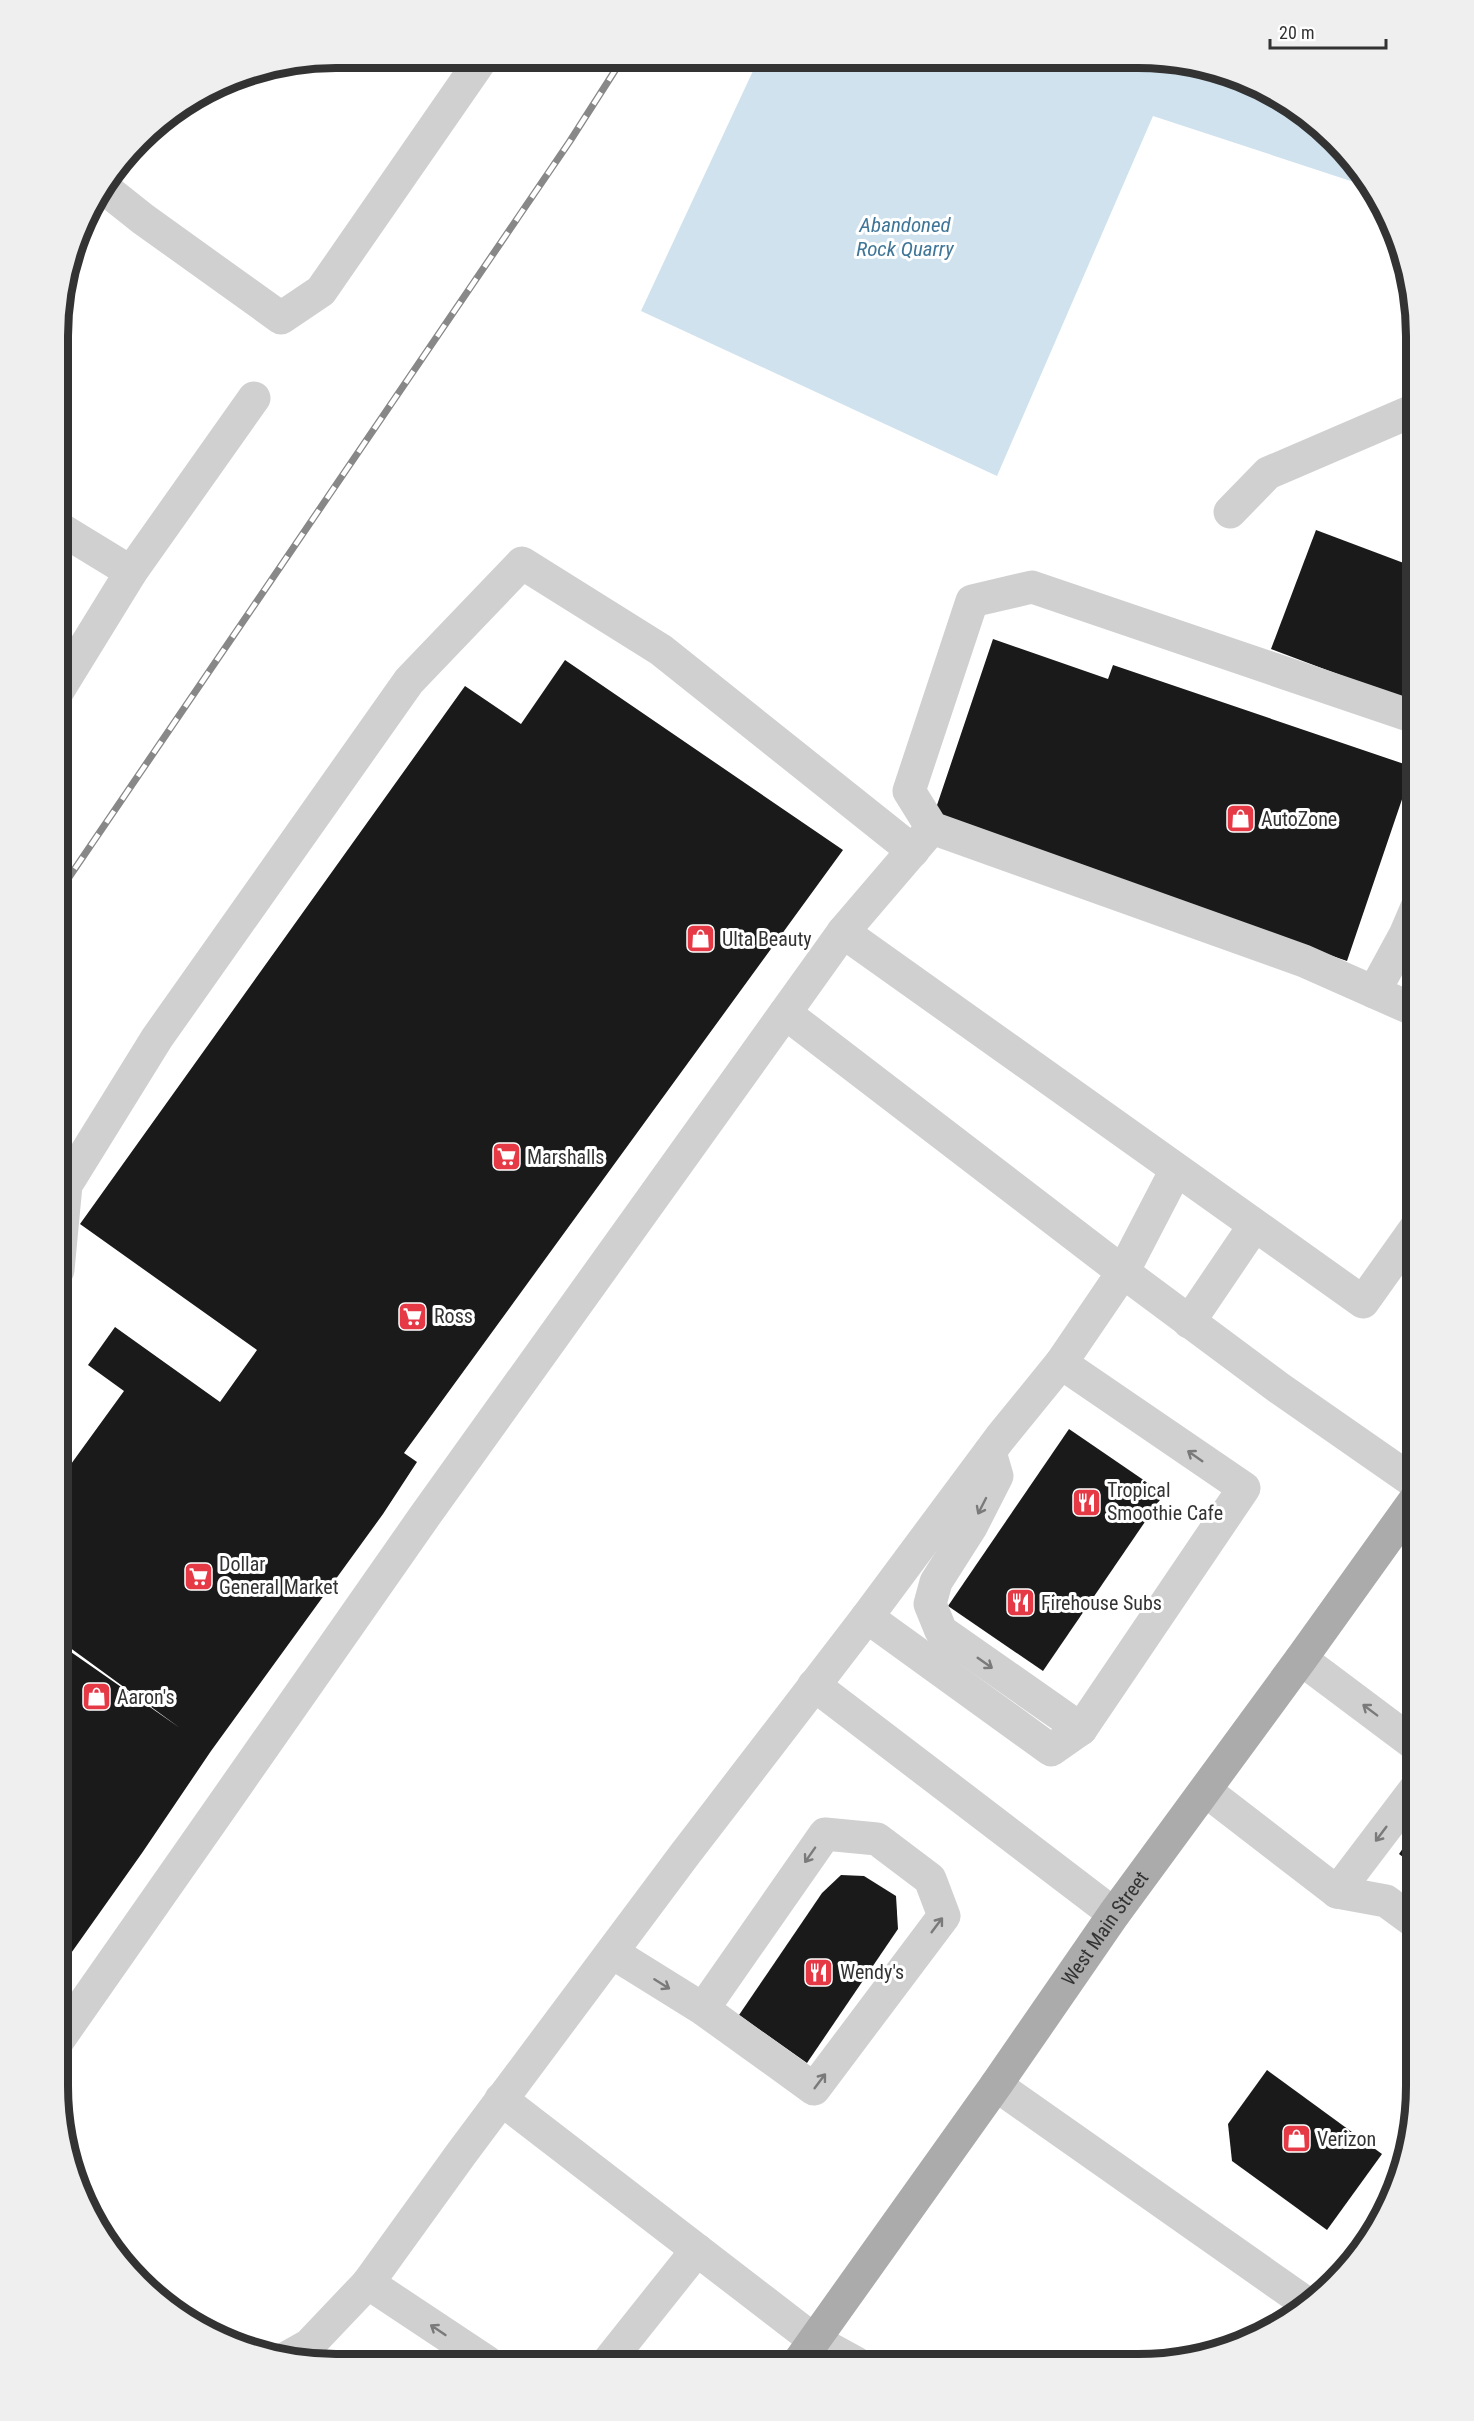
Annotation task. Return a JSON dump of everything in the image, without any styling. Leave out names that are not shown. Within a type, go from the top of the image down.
[{"type":"main road","name":"West Main Street","points":[[806,2351],[996,2085],[1114,1914],[1206,1791],[1406,1512]]},
{"type":"street","points":[[109,192],[281,318],[321,291],[475,68]]},
{"type":"street","points":[[68,674],[131,572],[254,398]]},
{"type":"street","points":[[1230,512],[1268,473],[1406,413]]},
{"type":"street","points":[[68,534],[131,572]]},
{"type":"street","points":[[68,1182],[157,1038],[409,681],[522,563],[661,650],[922,839],[1304,962],[1406,1006]]},
{"type":"street","points":[[922,839],[909,791],[972,601],[982,598],[1032,587],[1406,714]]},
{"type":"street","points":[[68,2026],[418,1526],[843,932],[922,839]]},
{"type":"street","points":[[843,932],[1364,1302],[1406,1242]]},
{"type":"street","points":[[1374,992],[1406,935]]},
{"type":"street","points":[[786,1013],[1189,1322],[1406,1476]]},
{"type":"street","points":[[299,2351],[309,2345],[368,2283],[501,2099],[867,1617],[937,1520],[999,1438],[1061,1363],[1123,1272],[1176,1170]]},
{"type":"street","points":[[1189,1322],[1254,1226]]},
{"type":"street","points":[[867,1617],[1052,1750],[1081,1729],[1244,1488],[1061,1363]]},
{"type":"street","points":[[990,1452],[997,1476],[971,1527],[936,1582],[930,1604],[941,1631],[1081,1729]]},
{"type":"street","points":[[1301,1659],[1406,1738]]},
{"type":"street","points":[[814,1685],[1114,1914]]},
{"type":"street","points":[[1206,1791],[1337,1892],[1386,1901],[1406,1916]]},
{"type":"street","points":[[1337,1892],[1406,1801]]},
{"type":"street","points":[[613,1953],[703,2009],[814,2089],[944,1916],[930,1879],[877,1839],[825,1834],[703,2009]]},
{"type":"street","points":[[996,2085],[1300,2299]]},
{"type":"street","points":[[501,2099],[697,2250],[806,2351]]},
{"type":"street","points":[[613,2354],[697,2250]]},
{"type":"street","points":[[368,2283],[475,2354]]},
{"type":"water","name":"Abandoned Rock Quarry","points":[[754,68],[1156,68],[1191,73],[1225,82],[1273,103],[1302,123],[1328,146],[1359,184],[1153,116],[997,476],[641,311]]},
{"type":"building","points":[[1316,530],[1406,564],[1406,700],[1271,649]]},
{"type":"building","points":[[993,639],[1108,679],[1113,665],[1406,765],[1406,788],[1347,961],[932,820]]},
{"type":"building","points":[[565,660],[843,850],[404,1453],[417,1462],[383,1514],[211,1751],[68,1957],[68,1650],[180,1728],[68,1646],[68,1468],[124,1391],[88,1365],[115,1327],[220,1402],[257,1350],[80,1224],[465,686],[521,724]]},
{"type":"building","points":[[1069,1429],[1164,1494],[1043,1671],[948,1606]]},
{"type":"building","points":[[1406,1844],[1406,1859],[1399,1854]]},
{"type":"building","name":"Wendy's","points":[[841,1875],[864,1876],[896,1896],[898,1929],[807,2063],[739,2015],[822,1893]]},
{"type":"building","name":"Verizon","points":[[1267,2070],[1382,2154],[1327,2230],[1232,2161],[1228,2124]]},
{"type":"railway","points":[[68,879],[570,141],[617,68]]},
{"type":"place","name":"AutoZone","points":[[1240,819]]},
{"type":"place","name":"Ulta Beauty","points":[[701,939]]},
{"type":"place","name":"Marshalls","points":[[506,1157]]},
{"type":"place","name":"Ross","points":[[413,1316]]},
{"type":"place","name":"Tropical Smoothie Cafe","points":[[1086,1502]]},
{"type":"place","name":"Dollar General Market","points":[[198,1576]]},
{"type":"place","name":"Firehouse Subs","points":[[1020,1603]]},
{"type":"place","name":"Aaron's","points":[[96,1697]]},
{"type":"place","name":"Wendy's","points":[[819,1972]]},
{"type":"place","name":"Verizon","points":[[1296,2139]]}]
